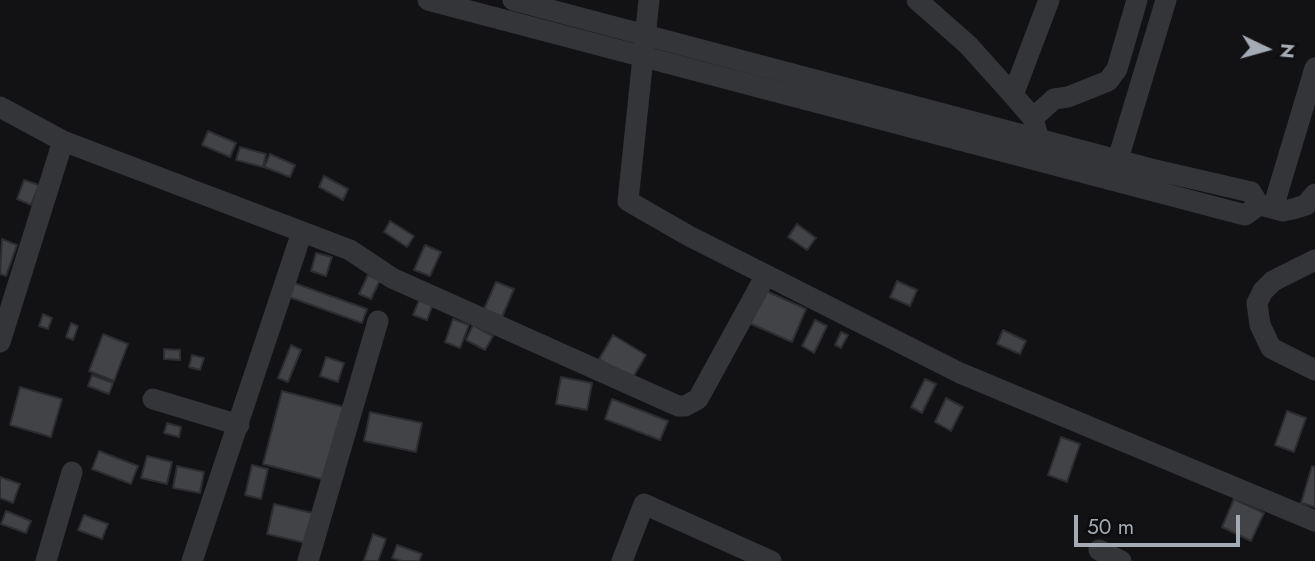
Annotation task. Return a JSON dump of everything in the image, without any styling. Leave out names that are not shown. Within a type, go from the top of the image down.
[{"type":"street","points":[[428,0],[1245,215],[1266,207],[1315,68]]},
{"type":"street","points":[[513,0],[1036,128],[1118,159],[1251,192],[1266,207],[1283,211],[1306,205],[1315,194]]},
{"type":"street","points":[[649,0],[628,201],[689,236],[960,373],[1315,521]]},
{"type":"street","points":[[917,0],[968,45],[1013,95],[1036,128]]},
{"type":"street","points":[[1013,95],[1049,0]]},
{"type":"street","points":[[1036,128],[1054,99],[1068,97],[1108,81],[1116,69],[1137,0]]},
{"type":"street","points":[[1118,159],[1166,0]]},
{"type":"street","points":[[0,107],[63,141],[350,250],[392,278],[678,406],[685,406],[698,399],[766,275]]},
{"type":"street","points":[[0,342],[63,141]]},
{"type":"street","points":[[192,561],[303,232]]},
{"type":"street","points":[[1315,260],[1273,281],[1263,291],[1257,303],[1260,325],[1271,348],[1315,370]]},
{"type":"street","points":[[307,561],[378,321]]},
{"type":"street","points":[[153,399],[239,425]]},
{"type":"street","points":[[46,561],[72,472]]},
{"type":"street","points":[[622,561],[644,504],[771,561]]},
{"type":"street","points":[[1099,550],[1121,561]]},
{"type":"building","points":[[208,131],[236,143],[230,157],[202,145]]},
{"type":"building","points":[[240,147],[266,154],[263,167],[236,160]]},
{"type":"building","points":[[270,154],[295,165],[290,177],[264,167]]},
{"type":"building","points":[[324,176],[348,189],[343,200],[319,187]]},
{"type":"building","points":[[24,180],[39,185],[31,205],[17,199]]},
{"type":"building","points":[[390,221],[414,236],[407,247],[384,232]]},
{"type":"building","points":[[797,224],[816,238],[807,250],[788,237]]},
{"type":"building","points":[[2,239],[17,245],[6,276],[0,274]]},
{"type":"building","points":[[425,245],[441,252],[430,276],[414,270]]},
{"type":"building","points":[[316,253],[332,257],[326,276],[311,271]]},
{"type":"building","points":[[368,275],[380,280],[371,299],[359,294]]},
{"type":"building","points":[[897,281],[917,290],[910,306],[890,297]]},
{"type":"building","points":[[496,282],[514,289],[502,317],[484,309]]},
{"type":"building","points":[[294,283],[367,309],[362,323],[289,297]]},
{"type":"building","points":[[764,290],[806,309],[792,342],[749,323]]},
{"type":"building","points":[[420,298],[433,304],[427,320],[413,315]]},
{"type":"building","points":[[43,314],[52,318],[48,329],[39,326]]},
{"type":"building","points":[[453,319],[469,325],[460,348],[445,342]]},
{"type":"building","points":[[815,320],[827,326],[814,353],[802,346]]},
{"type":"building","points":[[71,323],[78,326],[73,340],[66,337]]},
{"type":"building","points":[[473,325],[493,336],[485,350],[466,340]]},
{"type":"building","points":[[1003,330],[1026,341],[1020,354],[997,344]]},
{"type":"building","points":[[841,332],[848,335],[841,348],[835,345]]},
{"type":"building","points":[[103,334],[128,344],[114,381],[89,371]]},
{"type":"building","points":[[613,335],[646,355],[632,379],[599,359]]},
{"type":"building","points":[[291,345],[301,350],[288,382],[278,378]]},
{"type":"building","points":[[164,349],[180,350],[180,360],[164,359]]},
{"type":"building","points":[[192,355],[204,358],[200,370],[189,367]]},
{"type":"building","points":[[326,357],[344,363],[338,382],[320,376]]},
{"type":"building","points":[[92,375],[113,383],[109,394],[88,386]]},
{"type":"building","points":[[561,377],[592,383],[587,410],[556,404]]},
{"type":"building","points":[[925,379],[936,384],[922,413],[911,407]]},
{"type":"building","points":[[20,387],[62,399],[51,437],[10,425]]},
{"type":"building","points":[[282,391],[344,407],[325,480],[263,464]]},
{"type":"building","points":[[946,398],[963,407],[951,431],[935,422]]},
{"type":"building","points":[[612,399],[668,421],[660,440],[605,419]]},
{"type":"building","points":[[1287,411],[1306,418],[1294,452],[1275,445]]},
{"type":"building","points":[[370,412],[422,423],[416,452],[364,441]]},
{"type":"building","points":[[167,423],[181,427],[179,437],[164,433]]},
{"type":"building","points":[[1061,437],[1080,444],[1067,482],[1048,475]]},
{"type":"building","points":[[99,451],[138,466],[131,484],[92,469]]},
{"type":"building","points":[[147,456],[172,462],[167,484],[141,478]]},
{"type":"building","points":[[252,465],[268,469],[261,499],[245,495]]},
{"type":"building","points":[[177,466],[204,472],[200,493],[173,488]]},
{"type":"building","points":[[1312,466],[1315,467],[1315,507],[1301,503]]},
{"type":"building","points":[[0,477],[20,484],[13,503],[0,498]]},
{"type":"building","points":[[1234,499],[1264,513],[1251,541],[1222,527]]},
{"type":"building","points":[[274,504],[317,514],[310,544],[267,534]]},
{"type":"building","points":[[6,511],[31,521],[26,533],[1,524]]},
{"type":"building","points":[[84,515],[108,524],[102,539],[78,530]]},
{"type":"building","points":[[373,534],[386,539],[378,561],[366,561],[364,560]]},
{"type":"building","points":[[397,545],[422,554],[419,561],[392,558]]}]
